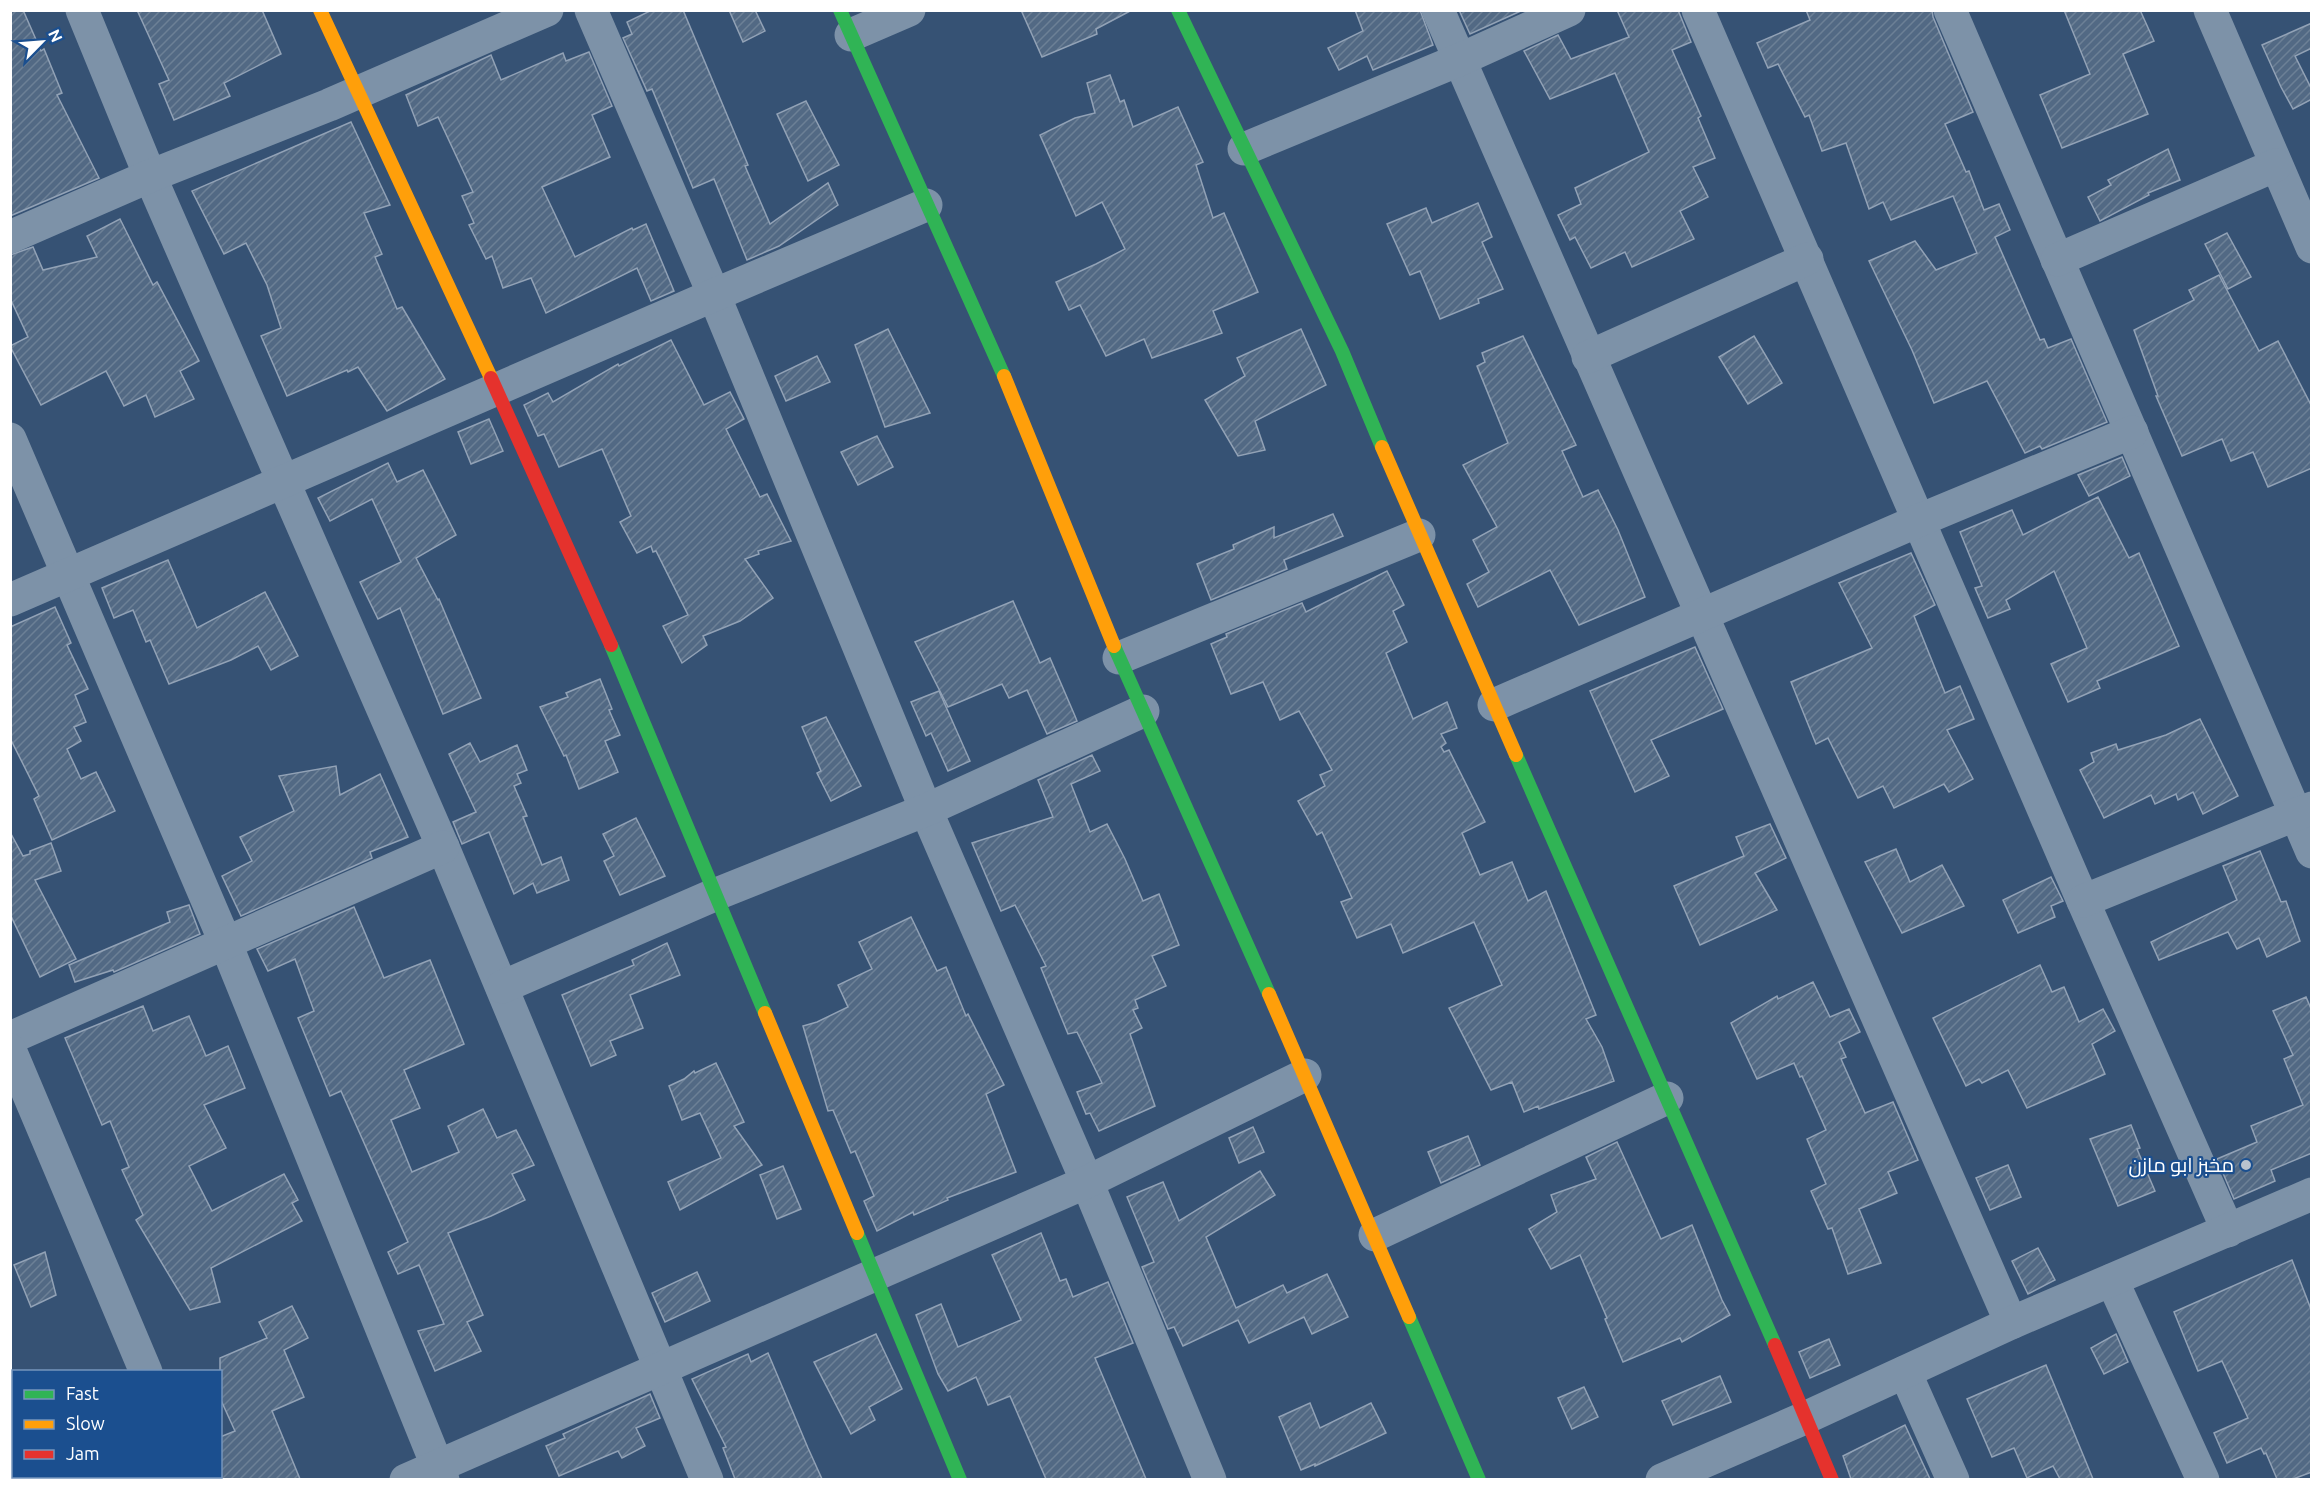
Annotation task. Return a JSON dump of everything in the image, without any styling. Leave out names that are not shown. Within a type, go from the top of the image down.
[{"type":"street","points":[[82,10],[150,176],[443,847],[707,1479]]},
{"type":"street","points":[[320,10],[496,389],[609,641],[960,1479]]},
{"type":"street","points":[[10,237],[547,10]]},
{"type":"street","points":[[591,10],[714,295],[926,810],[1087,1182],[1210,1479]]},
{"type":"street","points":[[909,10],[845,23],[1020,413],[1119,658],[1305,1075],[1479,1479]]},
{"type":"street","points":[[1179,10],[1342,351],[1419,535],[1807,1417],[1832,1479]]},
{"type":"street","points":[[1438,10],[2011,1323]]},
{"type":"street","points":[[1244,149],[1460,60],[1569,10]]},
{"type":"street","points":[[1698,10],[2228,1231]]},
{"type":"street","points":[[1950,10],[2132,432],[2303,811],[2312,852]]},
{"type":"street","points":[[2210,10],[2312,247]]},
{"type":"street","points":[[2057,260],[2276,165]]},
{"type":"street","points":[[10,600],[926,205]]},
{"type":"street","points":[[1588,357],[1807,259]]},
{"type":"street","points":[[1494,705],[1920,520],[2132,432]]},
{"type":"street","points":[[10,439],[226,945],[440,1473]]},
{"type":"street","points":[[1119,658],[1419,535]]},
{"type":"street","points":[[502,987],[714,895],[926,810],[1143,711]]},
{"type":"street","points":[[2083,901],[2303,811]]},
{"type":"street","points":[[10,1038],[226,945],[443,847]]},
{"type":"street","points":[[10,1050],[146,1370]]},
{"type":"street","points":[[406,1479],[440,1473],[661,1368],[1087,1182],[1305,1075]]},
{"type":"street","points":[[1375,1235],[1667,1098]]},
{"type":"street","points":[[1662,1479],[1807,1417],[2011,1323],[2312,1194]]},
{"type":"street","points":[[2112,1280],[2203,1479]]},
{"type":"street","points":[[1905,1372],[1953,1479]]},
{"type":"building","points":[[10,10],[23,10],[41,51],[44,49],[62,93],[57,95],[99,178],[10,216]]},
{"type":"building","points":[[137,10],[262,10],[281,54],[224,83],[230,96],[174,120],[159,84],[169,80]]},
{"type":"building","points":[[652,10],[683,10],[748,165],[745,166],[770,224],[828,183],[838,205],[779,246],[747,260],[714,179],[693,188],[652,89],[647,91],[623,38],[632,34],[627,22]]},
{"type":"building","points":[[729,10],[755,10],[765,31],[743,42]]},
{"type":"building","points":[[1021,10],[1132,10],[1096,29],[1097,34],[1042,57]]},
{"type":"building","points":[[1355,10],[1420,10],[1433,45],[1373,70],[1367,56],[1339,70],[1328,48],[1363,31]]},
{"type":"building","points":[[1459,10],[1523,10],[1470,34]]},
{"type":"building","points":[[1617,10],[1678,10],[1691,42],[1672,50],[1701,116],[1698,118],[1715,158],[1693,167],[1708,197],[1680,211],[1694,239],[1632,267],[1625,252],[1591,268],[1575,237],[1570,240],[1558,215],[1581,204],[1575,188],[1649,152],[1615,73],[1550,99],[1524,51],[1558,35],[1571,59],[1629,37]]},
{"type":"building","points":[[1806,10],[1932,10],[1973,112],[1945,124],[1966,172],[1969,171],[1984,210],[1999,204],[2010,230],[1995,237],[2040,340],[2044,339],[2048,348],[2071,339],[2107,422],[2042,449],[2040,446],[2025,453],[1987,381],[1934,403],[1912,350],[1869,261],[1915,241],[1936,270],[1977,253],[1953,196],[1891,220],[1883,202],[1869,209],[1846,143],[1822,151],[1809,115],[1805,117],[1778,64],[1768,68],[1757,43],[1810,20]]},
{"type":"building","points":[[2064,10],[2140,10],[2154,41],[2123,54],[2148,114],[2062,148],[2040,95],[2090,74]]},
{"type":"building","points":[[2312,23],[2312,48],[2295,56],[2312,90],[2312,99],[2293,109],[2262,45]]},
{"type":"building","points":[[589,52],[612,106],[592,115],[610,157],[542,187],[575,257],[632,228],[633,230],[646,224],[674,291],[651,301],[637,268],[546,313],[531,278],[503,288],[492,256],[486,259],[469,225],[474,223],[462,196],[473,192],[438,117],[418,126],[406,95],[491,55],[501,80],[563,53],[566,61]]},
{"type":"building","points":[[1110,75],[1120,102],[1124,100],[1133,127],[1178,107],[1203,162],[1196,165],[1213,218],[1224,213],[1258,292],[1213,311],[1222,333],[1152,358],[1144,339],[1106,356],[1080,305],[1069,310],[1056,282],[1125,249],[1102,202],[1076,216],[1040,135],[1075,118],[1095,113],[1087,83]]},
{"type":"building","points":[[806,101],[839,165],[808,181],[777,114]]},
{"type":"building","points":[[351,122],[390,205],[364,213],[382,254],[375,257],[397,309],[402,307],[445,379],[387,411],[358,367],[287,396],[261,336],[281,328],[267,285],[246,243],[224,254],[192,191]]},
{"type":"building","points":[[2168,149],[2180,180],[2148,193],[2149,195],[2100,221],[2088,197],[2111,185],[2108,180]]},
{"type":"building","points":[[1478,203],[1492,237],[1482,242],[1503,289],[1478,299],[1479,303],[1440,319],[1420,271],[1410,275],[1387,224],[1426,208],[1432,223]]},
{"type":"building","points":[[120,219],[153,285],[157,282],[199,361],[180,371],[194,399],[155,417],[146,395],[124,406],[106,371],[41,405],[10,346],[28,337],[10,298],[10,255],[33,247],[43,270],[97,257],[87,236]]},
{"type":"building","points":[[2227,233],[2251,277],[2228,289],[2205,244]]},
{"type":"building","points":[[2219,275],[2259,351],[2278,341],[2312,407],[2312,468],[2268,487],[2253,452],[2231,461],[2222,439],[2182,456],[2156,396],[2158,396],[2134,330],[2194,300],[2189,290]]},
{"type":"building","points":[[888,329],[930,413],[885,427],[855,345]]},
{"type":"building","points":[[1301,329],[1326,385],[1255,421],[1265,450],[1238,456],[1205,400],[1245,376],[1237,358]]},
{"type":"building","points":[[1523,336],[1576,445],[1562,451],[1583,497],[1598,490],[1618,530],[1645,597],[1579,625],[1550,570],[1478,607],[1467,584],[1489,572],[1473,540],[1497,527],[1463,465],[1508,443],[1477,366],[1485,362],[1482,353]]},
{"type":"building","points":[[1754,336],[1782,383],[1748,404],[1719,357]]},
{"type":"building","points":[[671,340],[704,405],[730,392],[744,419],[726,429],[760,497],[767,494],[791,541],[758,551],[759,554],[745,559],[773,598],[740,621],[703,636],[707,645],[682,663],[663,626],[688,615],[656,551],[653,552],[651,546],[637,553],[620,522],[631,516],[602,449],[559,467],[544,434],[538,436],[524,405],[548,393],[553,402],[618,364],[619,366]]},
{"type":"building","points":[[817,356],[830,382],[786,401],[775,376]]},
{"type":"building","points":[[489,419],[503,451],[471,464],[458,432]]},
{"type":"building","points":[[877,436],[893,467],[858,485],[841,452]]},
{"type":"building","points":[[2122,457],[2130,476],[2089,496],[2078,475]]},
{"type":"building","points":[[388,463],[397,482],[423,470],[456,535],[416,558],[439,599],[481,698],[443,714],[400,608],[378,619],[360,582],[401,562],[372,499],[330,521],[318,498]]},
{"type":"building","points":[[2098,497],[2129,558],[2139,553],[2179,646],[2097,681],[2100,688],[2068,702],[2051,664],[2087,648],[2054,571],[2006,600],[2010,609],[1988,618],[1975,588],[1982,586],[1960,532],[2012,510],[2023,535]]},
{"type":"building","points":[[1333,514],[1343,536],[1284,560],[1287,569],[1211,600],[1197,564],[1234,549],[1233,545],[1274,527],[1274,538]]},
{"type":"building","points":[[1911,553],[1935,605],[1914,616],[1945,693],[1960,686],[1974,719],[1947,730],[1973,779],[1949,792],[1944,784],[1894,808],[1883,786],[1858,798],[1828,738],[1816,744],[1791,682],[1872,648],[1839,583]]},
{"type":"building","points":[[168,560],[197,628],[265,592],[298,656],[271,670],[258,646],[231,660],[169,684],[150,640],[146,642],[133,610],[114,618],[102,588]]},
{"type":"building","points":[[1387,571],[1404,605],[1393,611],[1407,642],[1386,653],[1413,719],[1447,702],[1457,728],[1441,734],[1446,743],[1441,747],[1444,752],[1449,750],[1485,822],[1462,833],[1480,875],[1512,862],[1528,901],[1546,891],[1596,1015],[1586,1019],[1602,1047],[1614,1081],[1539,1109],[1538,1106],[1524,1112],[1512,1082],[1491,1090],[1449,1008],[1502,985],[1474,922],[1403,953],[1391,924],[1357,938],[1341,902],[1352,898],[1322,832],[1317,835],[1298,801],[1325,786],[1320,775],[1332,770],[1299,711],[1280,720],[1263,682],[1231,694],[1211,644],[1227,637],[1226,634],[1302,603],[1306,612]]},
{"type":"building","points":[[1013,601],[1040,663],[1050,658],[1077,721],[1047,734],[1027,690],[1009,698],[1002,684],[948,707],[915,642]]},
{"type":"building","points":[[55,607],[71,643],[67,645],[88,689],[75,695],[86,722],[74,727],[81,741],[67,749],[81,779],[96,772],[115,811],[52,840],[34,799],[39,796],[10,738],[10,627]]},
{"type":"building","points":[[1695,647],[1723,709],[1651,740],[1669,776],[1635,792],[1590,691]]},
{"type":"building","points":[[600,679],[612,709],[609,710],[620,735],[605,741],[618,772],[579,789],[566,755],[564,756],[540,707],[568,697],[566,693]]},
{"type":"building","points":[[939,691],[970,761],[948,771],[931,733],[926,736],[911,702]]},
{"type":"building","points":[[826,717],[861,786],[831,801],[817,773],[821,771],[802,727]]},
{"type":"building","points":[[2200,719],[2238,796],[2203,814],[2193,792],[2178,800],[2176,794],[2155,804],[2151,795],[2104,818],[2080,770],[2094,762],[2091,753],[2116,744],[2118,750],[2166,735]]},
{"type":"building","points":[[470,743],[480,762],[517,745],[527,770],[517,774],[521,783],[514,786],[527,816],[523,817],[542,865],[561,857],[569,880],[537,893],[533,883],[514,894],[489,832],[462,844],[453,822],[476,812],[449,754]]},
{"type":"building","points":[[1092,755],[1100,771],[1071,784],[1090,832],[1107,824],[1143,901],[1159,894],[1179,945],[1152,956],[1166,986],[1135,1000],[1138,1008],[1133,1010],[1142,1028],[1130,1034],[1155,1106],[1099,1131],[1090,1113],[1086,1114],[1077,1092],[1102,1083],[1077,1032],[1068,1034],[1041,968],[1046,966],[1015,905],[1001,911],[972,843],[1053,817],[1038,780]]},
{"type":"building","points":[[336,766],[340,795],[380,774],[408,837],[370,852],[372,858],[241,916],[222,876],[252,861],[240,837],[294,811],[279,776]]},
{"type":"building","points":[[636,818],[665,876],[620,895],[604,861],[614,856],[603,834]]},
{"type":"building","points":[[1770,824],[1786,858],[1755,873],[1777,910],[1700,945],[1674,886],[1744,856],[1736,837]]},
{"type":"building","points":[[10,832],[23,856],[51,843],[61,871],[35,880],[76,959],[40,977],[10,914]]},
{"type":"building","points":[[1896,849],[1910,882],[1942,865],[1964,906],[1902,933],[1865,862]]},
{"type":"building","points":[[2260,851],[2281,902],[2286,901],[2300,941],[2267,957],[2259,938],[2237,949],[2228,932],[2159,960],[2151,942],[2237,900],[2223,866]]},
{"type":"building","points":[[2051,877],[2063,901],[2051,906],[2055,917],[2018,933],[2003,900]]},
{"type":"building","points":[[189,905],[200,934],[114,972],[113,970],[75,982],[69,965],[170,922],[167,912]]},
{"type":"building","points":[[354,907],[384,978],[430,960],[464,1044],[404,1070],[420,1108],[391,1120],[412,1172],[459,1152],[448,1126],[483,1109],[497,1138],[516,1130],[534,1165],[512,1174],[525,1200],[448,1233],[483,1315],[467,1322],[481,1351],[435,1371],[418,1331],[444,1324],[419,1265],[398,1274],[388,1252],[408,1242],[341,1091],[330,1096],[298,1018],[314,1011],[295,959],[268,971],[257,949]]},
{"type":"building","points":[[911,917],[937,971],[946,967],[966,1016],[968,1014],[1004,1085],[986,1094],[1016,1172],[947,1198],[948,1200],[914,1215],[913,1212],[877,1231],[864,1201],[874,1196],[855,1151],[851,1153],[833,1110],[828,1111],[803,1026],[848,1007],[838,985],[872,969],[859,942]]},
{"type":"building","points":[[667,943],[680,975],[630,995],[643,1028],[610,1041],[616,1055],[591,1066],[562,995],[634,965],[632,960]]},
{"type":"building","points":[[2040,965],[2052,992],[2064,987],[2079,1022],[2103,1009],[2115,1031],[2092,1044],[2105,1074],[2027,1108],[2008,1070],[1982,1083],[1979,1079],[1966,1086],[1933,1018]]},
{"type":"building","points":[[1813,982],[1830,1017],[1849,1009],[1860,1032],[1839,1042],[1846,1057],[1841,1059],[1865,1113],[1893,1102],[1918,1160],[1888,1172],[1897,1193],[1859,1209],[1881,1263],[1848,1274],[1832,1228],[1828,1229],[1811,1191],[1826,1184],[1807,1139],[1826,1130],[1802,1076],[1800,1077],[1794,1063],[1757,1079],[1731,1023],[1777,996],[1778,999]]},
{"type":"building","points":[[2306,997],[2312,1011],[2312,1153],[2271,1170],[2275,1181],[2234,1199],[2217,1159],[2257,1142],[2251,1126],[2303,1105],[2284,1059],[2293,1055],[2273,1011]]},
{"type":"building","points":[[143,1006],[153,1031],[189,1016],[206,1056],[228,1046],[245,1088],[204,1105],[226,1148],[189,1166],[212,1211],[284,1174],[298,1200],[292,1203],[302,1221],[211,1268],[220,1302],[190,1310],[136,1220],[143,1215],[122,1170],[129,1167],[110,1121],[102,1125],[65,1038]]},
{"type":"building","points":[[716,1063],[744,1122],[734,1126],[762,1165],[680,1210],[668,1182],[721,1158],[700,1113],[682,1120],[669,1086],[694,1071],[695,1073]]},
{"type":"building","points":[[2131,1125],[2140,1148],[2137,1149],[2155,1191],[2118,1206],[2090,1139]]},
{"type":"building","points":[[1253,1127],[1264,1152],[1239,1163],[1229,1138]]},
{"type":"building","points":[[1468,1136],[1480,1165],[1441,1183],[1428,1152]]},
{"type":"building","points":[[1617,1142],[1661,1239],[1692,1225],[1730,1315],[1682,1342],[1680,1338],[1623,1362],[1580,1255],[1551,1269],[1529,1229],[1557,1212],[1551,1195],[1596,1179],[1586,1157]]},
{"type":"building","points":[[2008,1165],[2021,1197],[1990,1210],[1976,1178]]},
{"type":"building","points":[[783,1166],[801,1209],[777,1219],[760,1175]]},
{"type":"building","points":[[1260,1171],[1275,1195],[1206,1237],[1236,1308],[1283,1285],[1287,1293],[1327,1274],[1348,1317],[1312,1334],[1304,1317],[1249,1343],[1238,1320],[1183,1346],[1174,1327],[1168,1329],[1142,1267],[1154,1262],[1127,1197],[1163,1182],[1179,1221]]},
{"type":"building","points":[[1041,1233],[1060,1281],[1066,1279],[1073,1297],[1108,1282],[1133,1343],[1095,1358],[1146,1479],[1046,1479],[1010,1396],[988,1405],[976,1377],[948,1391],[938,1374],[916,1315],[941,1304],[958,1347],[1021,1320],[992,1255]]},
{"type":"building","points":[[2038,1248],[2055,1280],[2028,1294],[2012,1261]]},
{"type":"building","points":[[45,1252],[56,1295],[31,1307],[14,1265]]},
{"type":"building","points":[[2292,1260],[2312,1312],[2312,1472],[2293,1479],[2277,1479],[2266,1453],[2264,1454],[2261,1448],[2227,1463],[2214,1433],[2248,1418],[2222,1361],[2198,1371],[2174,1312]]},
{"type":"building","points":[[697,1272],[710,1301],[665,1322],[652,1293]]},
{"type":"building","points":[[292,1306],[308,1338],[284,1350],[304,1397],[272,1411],[300,1479],[220,1479],[222,1478],[222,1436],[235,1431],[222,1402],[220,1358],[267,1338],[259,1322]]},
{"type":"building","points":[[876,1334],[902,1389],[869,1407],[875,1420],[851,1434],[814,1362]]},
{"type":"building","points":[[2116,1334],[2128,1362],[2104,1374],[2091,1348]]},
{"type":"building","points":[[1829,1339],[1840,1365],[1810,1378],[1799,1352]]},
{"type":"building","points":[[768,1353],[822,1479],[735,1479],[723,1448],[726,1447],[692,1379],[748,1354],[751,1362]]},
{"type":"building","points":[[2046,1365],[2093,1479],[2060,1479],[2053,1466],[2027,1478],[2014,1448],[1992,1457],[1967,1399]]},
{"type":"building","points":[[1720,1376],[1731,1402],[1673,1425],[1662,1401]]},
{"type":"building","points":[[1584,1387],[1598,1417],[1572,1429],[1558,1398]]},
{"type":"building","points":[[650,1394],[660,1418],[636,1428],[645,1446],[622,1458],[618,1451],[559,1476],[546,1446],[565,1438],[563,1434]]},
{"type":"building","points":[[1310,1403],[1320,1428],[1371,1403],[1386,1433],[1315,1466],[1315,1464],[1301,1470],[1279,1417]]},
{"type":"building","points":[[1905,1425],[1930,1479],[1851,1479],[1843,1456]]},
{"type":"traffic: fast","points":[[840,10],[1004,376]]},
{"type":"traffic: fast","points":[[1178,10],[1342,351],[1382,447]]},
{"type":"traffic: fast","points":[[611,645],[765,1013]]},
{"type":"traffic: fast","points":[[1114,646],[1269,994]]},
{"type":"traffic: fast","points":[[1516,755],[1775,1345]]},
{"type":"traffic: fast","points":[[857,1233],[960,1480]]},
{"type":"traffic: fast","points":[[1409,1317],[1479,1480]]},
{"type":"traffic: slow","points":[[320,10],[491,378]]},
{"type":"traffic: slow","points":[[1004,376],[1114,646]]},
{"type":"traffic: slow","points":[[1382,447],[1516,755]]},
{"type":"traffic: slow","points":[[1269,994],[1409,1317]]},
{"type":"traffic: slow","points":[[765,1013],[857,1233]]},
{"type":"traffic: jam","points":[[491,378],[611,645]]},
{"type":"traffic: jam","points":[[1775,1345],[1832,1480]]},
{"type":"place","name":"مخبز ابو مازن","points":[[2246,1165]]}]
